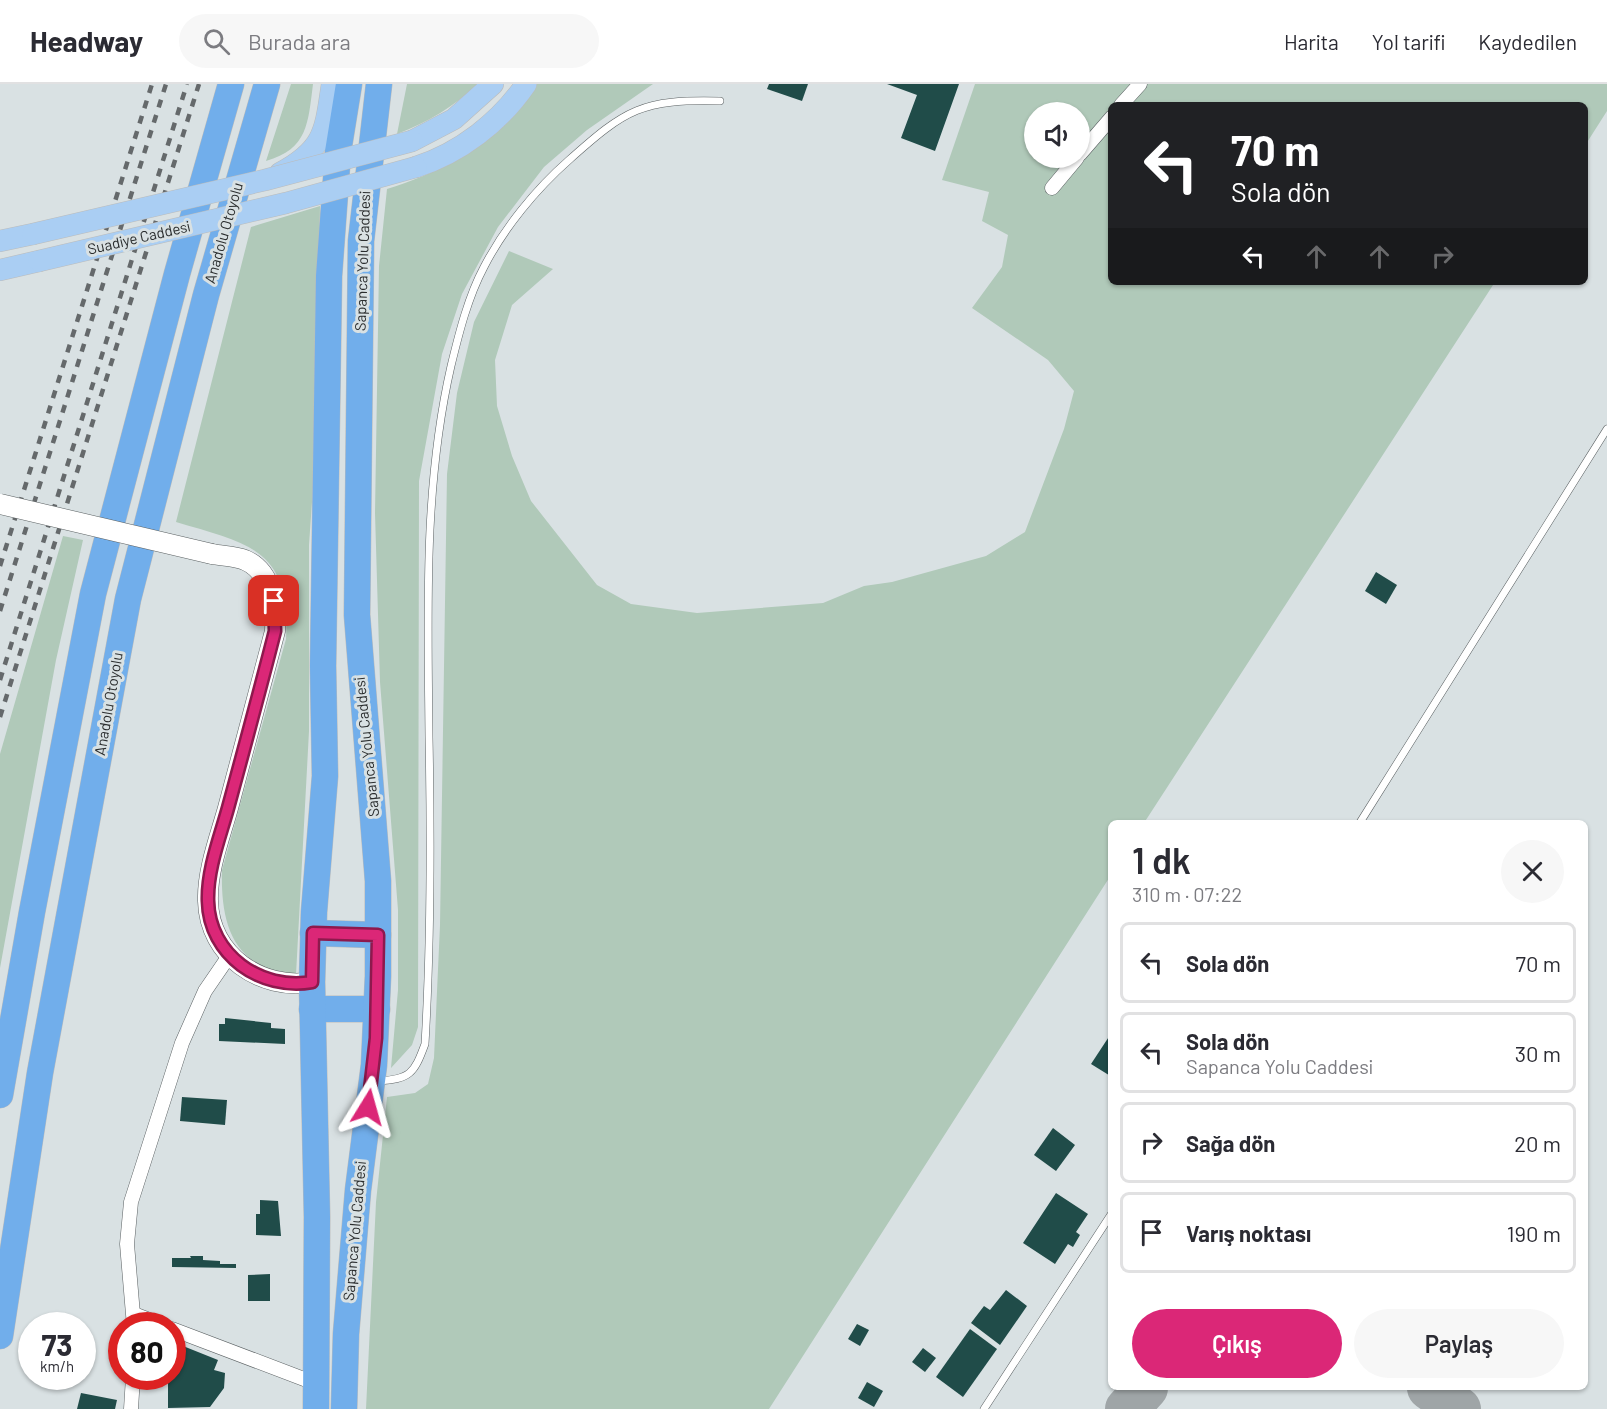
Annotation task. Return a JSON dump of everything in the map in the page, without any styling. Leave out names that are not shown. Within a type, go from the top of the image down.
[{"type":"highway","points":[[0,1095],[32,912],[93,594],[177,274],[231,84]]},
{"type":"highway","name":"Anadolu Otoyolu","points":[[0,1336],[40,1073],[128,599],[206,295],[267,84]]},
{"type":"highway","name":"Sapanca Yolu Caddesi","points":[[316,1396],[317,1227],[312,982],[313,933],[325,776],[323,666],[329,276],[337,163],[349,84]]},
{"type":"highway","name":"Sapanca Yolu Caddesi","points":[[344,1409],[353,1251],[372,1082],[377,1009],[378,935],[374,819],[357,615],[361,241],[379,84]]},
{"type":"highway","points":[[313,933],[378,935]]},
{"type":"highway","points":[[312,1009],[377,1009]]},
{"type":"main road","points":[[265,180],[303,161],[311,153],[325,126],[332,84]]},
{"type":"main road","name":"Suadiye Caddesi","points":[[0,241],[265,180],[412,141],[454,119],[493,84]]},
{"type":"main road","name":"Suadiye Caddesi","points":[[0,270],[286,203],[416,167],[445,156],[483,131],[526,84]]},
{"type":"street","points":[[1124,102],[1140,84]]},
{"type":"street","points":[[1090,143],[1108,122]]},
{"type":"street","points":[[1052,188],[1069,168]]},
{"type":"street","points":[[0,504],[246,560],[269,585],[276,615],[275,631],[210,880],[209,915],[213,931],[229,956],[257,975],[294,985],[312,982]]},
{"type":"street","points":[[133,1312],[127,1244],[131,1202],[186,1033],[205,991],[229,956]]},
{"type":"street","points":[[186,1336],[316,1396]]},
{"type":"street","points":[[131,1409],[132,1390]]},
{"type":"lane","points":[[372,1082],[399,1080],[409,1075],[418,1063],[425,1044],[430,775],[428,581],[432,488],[441,412],[460,330],[484,267],[519,214],[555,172],[608,124],[646,105],[674,100],[720,101]]},
{"type":"lane","points":[[1362,820],[1607,429]]},
{"type":"lane","points":[[984,1409],[1108,1219]]},
{"type":"green space","points":[[291,84],[313,84],[307,122],[298,142],[280,156],[266,161]]},
{"type":"green space","points":[[407,84],[479,84],[440,113],[397,134]]},
{"type":"green space","points":[[537,84],[653,84],[587,130],[544,167],[498,227],[462,294],[442,354],[419,481],[418,1027],[412,1045],[391,1068],[398,990],[398,910],[380,682],[375,513],[379,266],[387,189],[431,172],[472,150],[507,121]]},
{"type":"green space","points":[[975,84],[1607,84],[1607,111],[1588,141],[1588,102],[1108,102],[1108,285],[1493,285],[1146,820],[1108,820],[1108,880],[769,1409],[366,1409],[376,1202],[387,1097],[415,1093],[428,1084],[434,1058],[440,925],[447,474],[457,393],[474,322],[509,251],[553,269],[512,305],[495,360],[497,406],[512,456],[531,501],[597,585],[631,604],[697,613],[823,603],[864,586],[892,582],[986,556],[1025,532],[1064,429],[1074,391],[1048,360],[972,308],[1002,267],[1008,235],[982,221],[989,192],[942,180]]},
{"type":"green space","points":[[320,206],[316,445],[309,545],[309,731],[296,975],[264,967],[248,957],[239,947],[232,936],[224,910],[222,883],[222,870],[286,639],[286,609],[281,586],[273,568],[261,555],[245,545],[176,522],[251,227]]},
{"type":"green space","points":[[63,536],[83,540],[56,660],[0,968],[0,754]]},
{"type":"building","points":[[769,84],[808,84],[802,101],[767,89]]},
{"type":"building","points":[[887,84],[959,84],[935,151],[901,138],[917,95]]},
{"type":"building","points":[[1376,572],[1397,585],[1386,604],[1365,591]]},
{"type":"building","points":[[225,1018],[271,1023],[271,1028],[285,1029],[285,1044],[219,1041],[219,1024],[225,1024]]},
{"type":"building","points":[[1108,1038],[1108,1075],[1091,1064]]},
{"type":"building","points":[[182,1097],[227,1100],[225,1125],[180,1121]]},
{"type":"building","points":[[1053,1128],[1075,1145],[1056,1171],[1034,1155]]},
{"type":"building","points":[[1056,1193],[1088,1214],[1076,1232],[1080,1235],[1073,1247],[1068,1244],[1055,1264],[1023,1243]]},
{"type":"building","points":[[260,1200],[278,1201],[281,1236],[256,1235],[256,1214],[260,1214]]},
{"type":"building","points":[[190,1256],[203,1256],[203,1260],[220,1261],[220,1264],[236,1264],[236,1268],[172,1267],[172,1258],[191,1258]]},
{"type":"building","points":[[270,1274],[270,1301],[248,1301],[248,1275]]},
{"type":"building","points":[[1006,1290],[1027,1306],[1000,1345],[971,1323],[984,1306],[990,1310]]},
{"type":"building","points":[[857,1324],[869,1330],[860,1346],[848,1339]]},
{"type":"building","points":[[970,1329],[997,1349],[963,1397],[936,1377]]},
{"type":"building","points":[[186,1347],[218,1360],[214,1370],[225,1373],[224,1388],[210,1407],[168,1408],[168,1390],[186,1390]]},
{"type":"building","points":[[923,1348],[936,1358],[925,1372],[912,1362]]},
{"type":"building","points":[[867,1382],[883,1391],[874,1407],[858,1398]]},
{"type":"building","points":[[81,1393],[117,1400],[115,1409],[77,1409]]},
{"type":"taxiway","points":[[1127,1409],[1144,1390]]},
{"type":"taxiway","points":[[1432,1390],[1459,1409]]},
{"type":"railway","points":[[0,566],[152,84]]},
{"type":"railway","points":[[0,611],[166,84]]},
{"type":"railway","points":[[0,680],[187,84]]},
{"type":"railway","points":[[0,717],[199,84]]},
{"type":"route","points":[[274,601],[275,631],[215,855],[208,899],[209,915],[220,945],[241,966],[257,975],[294,985],[312,982],[313,933],[378,935],[376,1038],[368,1107]]}]
